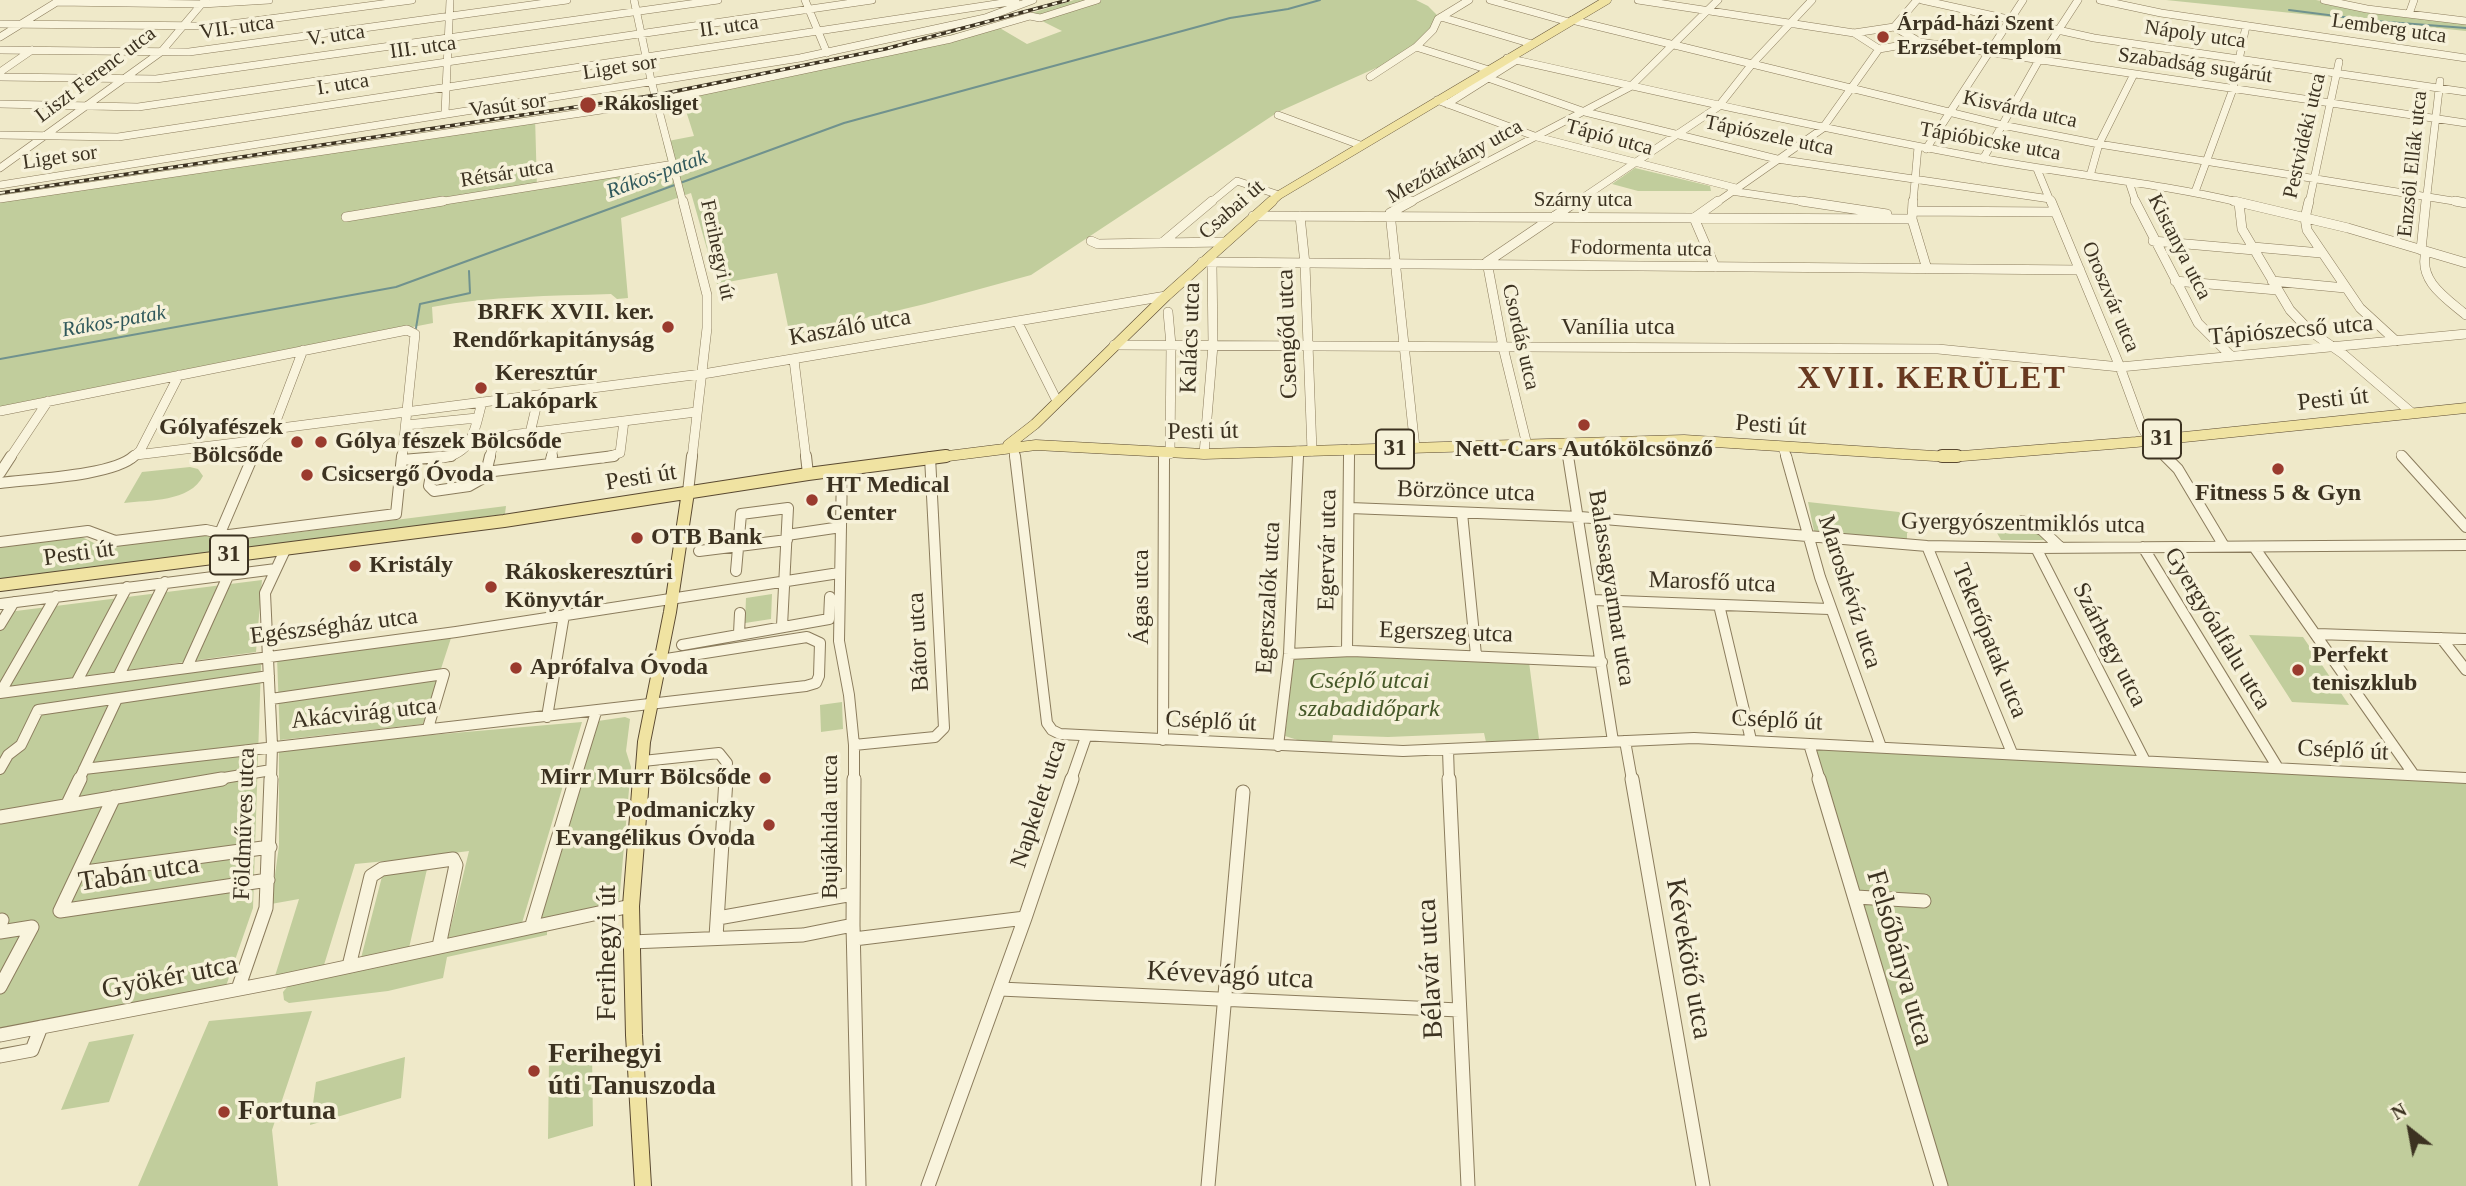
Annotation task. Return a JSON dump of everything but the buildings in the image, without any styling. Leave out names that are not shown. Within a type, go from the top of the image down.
[{"type":"main road","points":[[1532,44],[1604,0]]},
{"type":"main road","name":"Csabai út","points":[[1023,441],[1035,424],[1114,345],[1166,296],[1207,263],[1224,242],[1279,195],[1437,100],[1488,74],[1532,44]]},
{"type":"main road","name":"Pesti út","points":[[1008,449],[1023,441],[1167,454],[1204,454],[1684,440],[1950,457],[2466,408]]},
{"type":"main road","name":"Csabai út","points":[[963,453],[993,445],[1035,424]]},
{"type":"main road","name":"Pesti út","points":[[0,585],[516,519],[842,469],[931,461],[963,453],[1072,447]]},
{"type":"main road","name":"Ferihegyi út","points":[[643,1186],[631,906],[649,706],[672,597],[688,492]]},
{"type":"street","points":[[0,37],[58,1],[241,4],[269,0]]},
{"type":"street","points":[[0,24],[216,26],[412,0]]},
{"type":"street","points":[[445,113],[450,0]]},
{"type":"street","name":"VII. utca","points":[[0,50],[205,50],[567,0]]},
{"type":"street","name":"Ferihegyi út","points":[[634,0],[645,57],[707,295],[707,328],[688,492]]},
{"type":"street","name":"V. utca","points":[[0,74],[156,79],[718,0]]},
{"type":"street","points":[[805,0],[827,52]]},
{"type":"street","name":"III. utca","points":[[0,104],[138,107],[872,0]]},
{"type":"street","points":[[968,0],[972,7]]},
{"type":"street","name":"Vasút sor","points":[[0,199],[658,101],[940,41],[1030,16],[1040,18],[1097,0]]},
{"type":"street","points":[[1370,77],[1416,47],[1433,30],[1441,17],[1469,0]]},
{"type":"street","name":"Kisvárda utca","points":[[1490,0],[2002,125],[2099,145],[2466,203]]},
{"type":"street","points":[[1638,0],[1854,33],[1894,27],[1920,42]]},
{"type":"street","name":"Mezőtárkány utca","points":[[1415,448],[1406,346],[1389,216],[1630,86],[1718,0]]},
{"type":"street","name":"Csordás utca","points":[[1527,445],[1486,265],[1718,107],[1752,64],[1812,0]]},
{"type":"street","points":[[1894,27],[1919,0]]},
{"type":"street","name":"Nápoly utca","points":[[1919,0],[2059,30],[2239,60],[2440,85],[2466,92]]},
{"type":"street","points":[[1927,269],[1912,216],[1922,148],[1951,113],[2023,0]]},
{"type":"street","points":[[1983,159],[2039,60],[2078,0]]},
{"type":"street","name":"Lemberg utca","points":[[2100,0],[2246,26],[2466,58]]},
{"type":"street","points":[[2324,0],[2466,21]]},
{"type":"street","points":[[2409,14],[2414,0]]},
{"type":"street","name":"II. utca","points":[[645,57],[972,7],[1030,1]]},
{"type":"street","name":"Liget sor","points":[[0,185],[827,52],[985,18],[1030,1]]},
{"type":"street","name":"Liszt Ferenc utca","points":[[0,168],[161,52],[203,2]]},
{"type":"street","points":[[1441,17],[1532,44]]},
{"type":"street","points":[[2195,192],[2233,89],[2246,26]]},
{"type":"street","points":[[1854,33],[1879,49],[1920,42]]},
{"type":"street","name":"Szabadság sugárút","points":[[1920,42],[2466,123]]},
{"type":"street","name":"Tápiószele utca","points":[[1416,47],[1585,112],[1777,159],[2050,199]]},
{"type":"street","points":[[1715,267],[1694,218],[1822,129],[1879,49]]},
{"type":"street","points":[[0,74],[33,50]]},
{"type":"street","name":"I. utca","points":[[0,135],[118,137],[645,57]]},
{"type":"street","name":"Tápióbicske utca","points":[[1511,60],[1822,129],[2037,169],[2195,192],[2305,218],[2466,263]]},
{"type":"street","name":"Pestvidéki utca","points":[[2305,218],[2332,104],[2339,62]]},
{"type":"street","points":[[1447,104],[1488,74]]},
{"type":"street","points":[[2090,176],[2099,145],[2134,74]]},
{"type":"street","name":"Enzsöl Ellák utca","points":[[2424,251],[2440,85]]},
{"type":"street","name":"Tápió utca","points":[[1437,100],[1537,137],[1733,189],[1912,216]]},
{"type":"street","points":[[1278,115],[1360,145]]},
{"type":"street","name":"Rétsár utca","points":[[346,217],[674,164]]},
{"type":"street","name":"Oroszvár utca","points":[[2037,169],[2149,440]]},
{"type":"street","points":[[1163,243],[1237,181],[1279,195]]},
{"type":"street","name":"Kistanya utca","points":[[2129,182],[2137,211],[2198,323],[2231,356]]},
{"type":"street","points":[[2239,203],[2239,220],[2253,249],[2299,320],[2412,413]]},
{"type":"street","points":[[1912,216],[2055,212]]},
{"type":"street","name":"Szárny utca","points":[[1254,216],[1912,216]]},
{"type":"street","name":"Csengőd utca","points":[[1300,216],[1305,264],[1312,451]]},
{"type":"street","points":[[2305,218],[2307,230],[2345,288],[2368,318],[2396,341]]},
{"type":"street","points":[[1091,241],[1098,244],[1224,242]]},
{"type":"street","points":[[2153,241],[2321,253]]},
{"type":"street","points":[[2424,251],[2424,271],[2446,298],[2466,315]]},
{"type":"street","name":"Fodormenta utca","points":[[1207,263],[2080,270]]},
{"type":"street","name":"Kalács utca","points":[[1204,454],[1213,345],[1207,263]]},
{"type":"street","points":[[2175,281],[2345,288]]},
{"type":"street","name":"Kaszáló utca","points":[[273,429],[701,374],[1166,296]]},
{"type":"street","name":"Ágas utca","points":[[1163,740],[1171,345],[1168,312]]},
{"type":"street","points":[[1017,321],[1057,401]]},
{"type":"street","points":[[0,411],[407,330],[415,334],[396,514],[242,534],[220,534],[206,530],[116,541],[88,531],[0,542]]},
{"type":"street","name":"Tápiószecső utca","points":[[2120,367],[2466,334]]},
{"type":"street","name":"Vanília utca","points":[[1114,345],[1938,349],[2120,367]]},
{"type":"street","points":[[220,534],[260,440],[273,429],[303,350]]},
{"type":"street","points":[[794,360],[808,474]]},
{"type":"street","points":[[0,483],[110,469],[128,462],[140,451],[179,374]]},
{"type":"street","points":[[530,433],[539,395]]},
{"type":"street","points":[[0,473],[48,401]]},
{"type":"street","points":[[402,460],[452,456],[463,451],[468,446],[482,402]]},
{"type":"street","points":[[434,458],[429,486],[434,491],[469,486],[482,480],[492,448],[498,441],[511,435],[696,412]]},
{"type":"street","points":[[406,425],[477,418]]},
{"type":"street","points":[[486,472],[613,457],[620,453],[624,421]]},
{"type":"street","points":[[551,460],[557,430]]},
{"type":"street","points":[[133,455],[260,440]]},
{"type":"street","points":[[2149,440],[2178,469],[2224,546]]},
{"type":"street","name":"Balassagyarmat utca","points":[[1566,443],[1602,662],[1619,741]]},
{"type":"street","name":"Maroshévíz utca","points":[[1783,448],[1790,464],[1807,537],[1829,609],[1881,747]]},
{"type":"street","name":"Napkelet utca","points":[[928,1186],[1025,918],[1086,737],[1060,734],[1052,730],[1047,723],[1008,449]]},
{"type":"street","name":"Egervár utca","points":[[1347,650],[1349,449]]},
{"type":"street","name":"Egerszalók utca","points":[[1278,746],[1289,654],[1298,451]]},
{"type":"street","points":[[2401,455],[2466,527]]},
{"type":"street","name":"Bátor utca","points":[[853,745],[935,737],[944,729],[931,461]]},
{"type":"street","name":"Bujákhida utca","points":[[842,469],[839,641],[849,695],[853,745],[859,1186]]},
{"type":"street","points":[[736,572],[741,514],[788,508],[782,626]]},
{"type":"street","name":"Börzönce utca","points":[[1350,508],[1580,517]]},
{"type":"street","points":[[1462,513],[1476,655]]},
{"type":"street","name":"Gyergyószentmiklós utca","points":[[1580,517],[1927,546],[2036,548],[2466,545]]},
{"type":"street","points":[[2022,521],[2042,530],[2060,547]]},
{"type":"street","points":[[329,542],[337,522]]},
{"type":"street","points":[[699,551],[841,527]]},
{"type":"street","name":"Tekerőpatak utca","points":[[1927,546],[2012,752]]},
{"type":"street","name":"Gyergyóalfalu utca","points":[[2143,547],[2278,768]]},
{"type":"street","points":[[2254,547],[2414,775]]},
{"type":"street","name":"Földműves utca","points":[[238,989],[266,908],[272,745],[265,593],[286,548]]},
{"type":"street","name":"Szárhegy utca","points":[[2036,548],[2145,761]]},
{"type":"street","name":"Pesti út","points":[[0,604],[276,569]]},
{"type":"street","points":[[672,597],[839,573]]},
{"type":"street","points":[[187,667],[229,574]]},
{"type":"street","points":[[96,702],[113,678],[165,582]]},
{"type":"street","name":"Pesti út","points":[[76,683],[127,587]]},
{"type":"street","points":[[0,693],[56,596]]},
{"type":"street","name":"Egészségház utca","points":[[0,693],[564,615],[672,597]]},
{"type":"street","points":[[682,645],[830,619],[830,597]]},
{"type":"street","name":"Marosfő utca","points":[[1592,600],[1829,609]]},
{"type":"street","points":[[0,625],[14,602]]},
{"type":"street","points":[[1719,604],[1751,740]]},
{"type":"street","points":[[739,633],[740,613]]},
{"type":"street","points":[[547,717],[564,615]]},
{"type":"street","points":[[2317,634],[2466,639]]},
{"type":"street","points":[[649,706],[812,685],[819,676],[820,643],[813,638],[807,638],[660,660]]},
{"type":"street","points":[[2441,638],[2466,670]]},
{"type":"street","name":"Egerszeg utca","points":[[1289,654],[1347,650],[1602,662]]},
{"type":"street","points":[[271,699],[444,674],[428,728]]},
{"type":"street","name":"Egészségház utca","points":[[4,755],[21,745],[38,710],[269,677]]},
{"type":"street","points":[[68,804],[117,699]]},
{"type":"street","name":"Akácvirág utca","points":[[84,769],[272,745],[649,706]]},
{"type":"street","points":[[532,925],[596,712]]},
{"type":"street","name":"Cséplő út","points":[[1086,737],[1278,746],[1448,750],[1536,743],[1693,738],[2012,752],[2466,778]]},
{"type":"street","name":"Kévekötő utca","points":[[1619,741],[1703,1186]]},
{"type":"street","name":"Felsőbánya utca","points":[[1809,744],[1941,1186]]},
{"type":"street","name":"Bélavár utca","points":[[1448,750],[1468,1186]]},
{"type":"street","points":[[643,761],[719,753],[727,762],[716,937]]},
{"type":"street","points":[[0,769],[4,755]]},
{"type":"street","points":[[0,817],[271,770]]},
{"type":"street","points":[[1208,1186],[1243,792]]},
{"type":"street","name":"Tabán utca","points":[[114,797],[60,911],[268,880]]},
{"type":"street","name":"Tabán utca","points":[[79,873],[270,847]]},
{"type":"street","points":[[349,966],[371,876],[382,869],[453,859],[456,865],[439,946]]},
{"type":"street","points":[[718,918],[853,894]]},
{"type":"street","points":[[1856,897],[1924,901]]},
{"type":"street","name":"Gyökér utca","points":[[0,1035],[238,989],[631,906]]},
{"type":"street","points":[[631,942],[854,932],[1025,918]]},
{"type":"street","points":[[0,987],[32,927],[1,925]]},
{"type":"street","name":"Kévevágó utca","points":[[1000,989],[1459,1010]]},
{"type":"street","points":[[0,1056],[32,1050],[41,1027]]},
{"type":"green space","points":[[1074,0],[1416,0],[1428,6],[1438,16],[1421,40],[1381,69],[1376,68],[1278,112],[1031,275],[925,304],[790,336],[777,273],[717,284],[691,193],[621,218],[628,298],[617,299],[611,294],[543,296],[432,307],[433,323],[0,408],[0,195],[535,116],[537,188],[669,166],[663,142],[694,136],[680,92],[908,46],[993,24],[1027,44],[1062,31],[1028,14]]},
{"type":"green space","points":[[2166,0],[2316,0],[2368,11],[2466,23],[2466,31]]},
{"type":"green space","points":[[1635,168],[1710,186],[1711,191],[1638,191],[1612,184]]},
{"type":"green space","points":[[190,467],[198,469],[203,476],[189,491],[168,498],[124,503],[142,472]]},
{"type":"green space","points":[[1808,502],[1899,512],[1915,527],[1907,533],[1907,540],[1824,535],[1814,531]]},
{"type":"green space","points":[[506,506],[505,514],[0,581],[0,547],[80,536],[104,548],[208,534],[229,541]]},
{"type":"green space","points":[[1999,523],[2025,527],[2048,540],[2001,540],[1997,533]]},
{"type":"green space","points":[[262,580],[256,652],[0,688],[0,613]]},
{"type":"green space","points":[[772,594],[771,619],[745,623],[746,598]]},
{"type":"green space","points":[[452,635],[423,724],[280,740],[277,657]]},
{"type":"green space","name":"Perfekt teniszklub","points":[[2249,635],[2303,637],[2349,705],[2292,702]]},
{"type":"green space","name":"Cséplő utcai szabadidőpark","points":[[1354,655],[1529,662],[1539,739],[1486,742],[1484,733],[1388,737],[1333,735],[1332,743],[1304,742],[1285,736],[1294,657]]},
{"type":"green space","points":[[256,662],[261,665],[253,908],[226,986],[0,1030],[0,697]]},
{"type":"green space","points":[[842,702],[843,729],[821,732],[820,705]]},
{"type":"green space","points":[[625,717],[630,719],[626,751],[631,767],[619,903],[541,919],[539,917],[598,721]]},
{"type":"green space","points":[[582,722],[522,923],[448,938],[469,851],[430,856],[409,948],[361,958],[386,861],[355,864],[324,965],[275,976],[299,899],[271,904],[279,846],[279,748]]},
{"type":"green space","points":[[1809,744],[2466,778],[2466,1186],[1941,1186]]},
{"type":"green space","points":[[547,930],[547,935],[447,957],[443,978],[388,991],[289,1003],[284,1000],[283,992],[288,986]]},
{"type":"green space","name":"Fortuna","points":[[312,1011],[272,1130],[278,1186],[138,1186],[209,1021]]},
{"type":"green space","points":[[134,1034],[109,1102],[61,1110],[89,1042]]},
{"type":"green space","points":[[592,1051],[593,1126],[548,1139],[549,1063]]},
{"type":"green space","points":[[405,1057],[401,1098],[310,1125],[316,1082]]},
{"type":"waterway","name":"Rákos-patak","points":[[0,359],[396,287],[844,123],[1230,18],[1288,9],[1320,0]]},
{"type":"waterway","points":[[2289,10],[2375,21],[2466,28]]},
{"type":"waterway","points":[[416,328],[420,304],[470,293],[469,271]]},
{"type":"railway","points":[[0,193],[656,95],[885,49],[1068,0]]},
{"type":"place","name":"Árpád-házi Szent Erzsébet-templom","points":[[1883,37]]},
{"type":"place","name":"Rákosliget","points":[[588,105]]},
{"type":"place","name":"BRFK XVII. ker. Rendőrkapitányság","points":[[668,327]]},
{"type":"place","name":"Keresztúr Lakópark","points":[[481,388]]},
{"type":"place","name":"Nett-Cars Autókölcsönző","points":[[1584,425]]},
{"type":"place","name":"Gólyafészek Bölcsőde","points":[[297,442]]},
{"type":"place","name":"Gólya fészek Bölcsőde","points":[[321,442]]},
{"type":"place","name":"Fitness 5 & Gyn","points":[[2278,469]]},
{"type":"place","name":"Csicsergő Óvoda","points":[[307,475]]},
{"type":"place","name":"HT Medical Center","points":[[812,500]]},
{"type":"place","name":"OTB Bank","points":[[637,538]]},
{"type":"place","name":"Kristály","points":[[355,566]]},
{"type":"place","name":"Rákoskeresztúri Könyvtár","points":[[491,587]]},
{"type":"place","name":"Aprófalva Óvoda","points":[[516,668]]},
{"type":"place","name":"Perfekt teniszklub","points":[[2298,670]]},
{"type":"place","name":"Mirr Murr Bölcsőde","points":[[765,778]]},
{"type":"place","name":"Podmaniczky Evangélikus Óvoda","points":[[769,825]]},
{"type":"place","name":"Ferihegyi úti Tanuszoda","points":[[534,1071]]},
{"type":"place","name":"Fortuna","points":[[224,1112]]},
{"type":"district","name":"XVII. KERÜLET","points":[[1932,380]]}]
